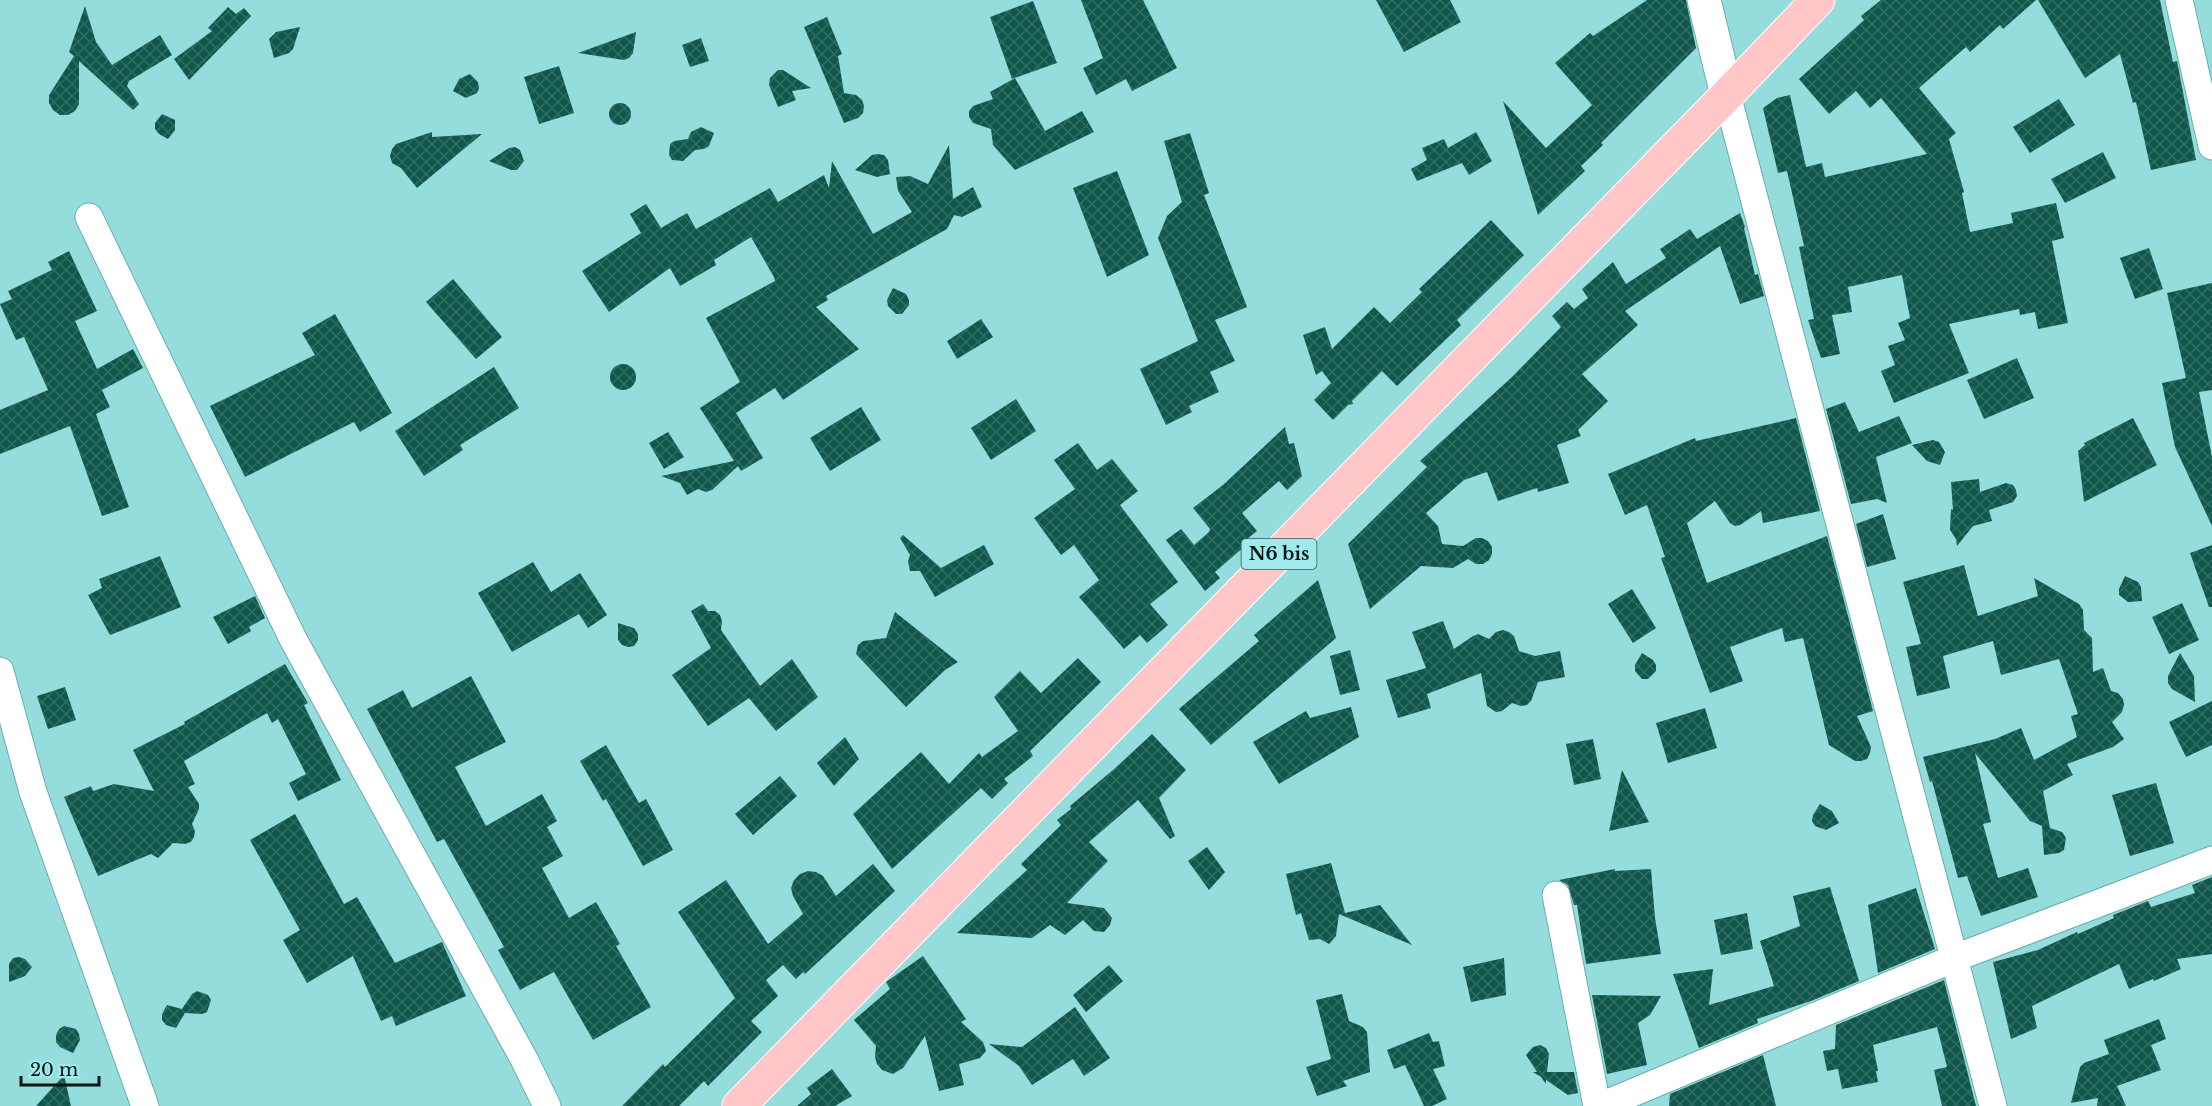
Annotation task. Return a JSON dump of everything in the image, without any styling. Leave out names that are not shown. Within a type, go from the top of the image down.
[{"type":"highway","name":"N6 bis","points":[[739,1106],[1818,0]]},
{"type":"main road","points":[[1704,0],[1727,95]]},
{"type":"street","points":[[2179,0],[2212,146]]},
{"type":"street","points":[[1727,95],[1993,1106]]},
{"type":"street","points":[[89,217],[293,639],[519,1049],[547,1106]]},
{"type":"street","points":[[0,671],[33,792],[145,1106]]},
{"type":"street","points":[[1556,895],[1599,1106],[1955,958],[2212,860]]},
{"type":"building","points":[[1081,0],[1143,0],[1177,68],[1132,91],[1126,79],[1096,95],[1083,68],[1103,58]]},
{"type":"building","points":[[1376,0],[1450,0],[1461,22],[1404,52]]},
{"type":"building","points":[[1647,0],[1686,0],[1696,48],[1601,143],[1603,145],[1581,166],[1585,171],[1538,215],[1503,101],[1546,148],[1592,105],[1555,63],[1590,33],[1593,36]]},
{"type":"building","points":[[1881,0],[2036,0],[2003,29],[2000,25],[1970,52],[1966,47],[1919,88],[1956,133],[1949,139],[1964,192],[1962,193],[1970,232],[2013,223],[2011,213],[2056,203],[2064,238],[2052,241],[2068,323],[2038,329],[2035,312],[2020,315],[2019,309],[1949,324],[1969,373],[1894,403],[1881,371],[1895,365],[1888,346],[1905,340],[1898,323],[1910,318],[1902,275],[1848,287],[1852,312],[1832,315],[1840,354],[1821,358],[1808,320],[1814,319],[1799,247],[1804,246],[1787,171],[1778,173],[1763,108],[1777,98],[1790,95],[1806,167],[1822,163],[1825,177],[1927,154],[1881,98],[1870,108],[1856,91],[1829,114],[1799,79],[1864,20],[1861,16]]},
{"type":"building","points":[[2038,0],[2160,0],[2173,62],[2177,61],[2196,160],[2151,170],[2136,102],[2133,103],[2120,54],[2085,78]]},
{"type":"building","points":[[1033,1],[1057,63],[1012,79],[990,17]]},
{"type":"building","points":[[85,6],[96,42],[112,65],[160,35],[172,55],[129,81],[127,86],[139,104],[133,110],[79,61],[79,104],[75,111],[68,115],[60,115],[49,103],[49,95],[74,56],[69,52]]},
{"type":"building","points":[[228,7],[236,14],[244,8],[251,16],[189,80],[174,59],[212,31],[208,28]]},
{"type":"building","points":[[827,17],[842,54],[838,56],[844,93],[856,95],[862,100],[864,106],[863,113],[858,118],[844,123],[804,27]]},
{"type":"building","points":[[300,27],[293,49],[289,53],[274,58],[269,39],[276,32]]},
{"type":"building","points":[[636,32],[633,53],[624,60],[578,53]]},
{"type":"building","points":[[701,38],[709,61],[690,67],[682,45]]},
{"type":"building","points":[[559,66],[574,113],[539,124],[524,77]]},
{"type":"building","points":[[778,70],[783,70],[811,88],[792,91],[796,100],[778,107],[769,85],[770,78]]},
{"type":"building","points":[[470,74],[478,82],[479,88],[477,93],[466,98],[453,91],[459,79]]},
{"type":"building","points":[[1015,78],[1045,131],[1082,111],[1094,132],[1015,170],[993,145],[991,129],[973,123],[969,117],[969,111],[973,106],[993,99],[990,92]]},
{"type":"building","points":[[2059,99],[2075,125],[2030,153],[2013,127]]},
{"type":"building","points":[[620,103],[628,106],[631,114],[628,122],[620,125],[612,122],[609,114],[612,106]]},
{"type":"building","points":[[162,114],[175,120],[175,130],[168,139],[155,129],[155,123]]},
{"type":"building","points":[[701,127],[714,133],[709,146],[695,150],[683,161],[672,160],[669,155],[670,144],[674,141],[688,139],[691,132]]},
{"type":"building","points":[[432,132],[432,137],[482,134],[417,188],[401,168],[392,163],[390,156],[396,144]]},
{"type":"building","points":[[1476,132],[1492,161],[1469,175],[1462,163],[1417,181],[1411,169],[1427,160],[1422,148],[1444,139],[1448,148]]},
{"type":"building","points":[[1190,133],[1209,193],[1204,195],[1247,307],[1215,320],[1235,361],[1210,372],[1219,392],[1189,406],[1192,412],[1166,425],[1140,369],[1198,341],[1158,238],[1167,216],[1182,202],[1164,141]]},
{"type":"building","points":[[949,145],[953,199],[973,187],[982,207],[962,217],[954,215],[947,229],[826,296],[828,300],[816,307],[859,349],[783,400],[775,388],[736,413],[763,458],[741,471],[738,466],[712,490],[706,492],[698,489],[687,495],[680,483],[661,476],[734,461],[700,408],[740,382],[706,318],[775,281],[751,237],[714,260],[716,265],[680,286],[670,268],[609,312],[582,271],[641,233],[630,214],[646,204],[661,228],[687,213],[696,229],[770,188],[778,202],[824,175],[829,188],[832,161],[873,234],[912,212],[898,191],[896,177],[910,176],[928,184]]},
{"type":"building","points":[[515,147],[520,150],[524,161],[517,170],[511,170],[489,161],[509,148]]},
{"type":"building","points":[[2103,152],[2116,178],[2065,203],[2051,179]]},
{"type":"building","points":[[872,155],[884,155],[888,160],[890,174],[877,177],[855,170]]},
{"type":"building","points":[[1117,171],[1149,255],[1107,277],[1073,188]]},
{"type":"building","points":[[1740,213],[1755,275],[1758,274],[1764,296],[1740,304],[1720,246],[1625,311],[1638,325],[1582,374],[1608,401],[1578,430],[1581,436],[1557,445],[1569,483],[1538,492],[1537,488],[1498,501],[1487,472],[1464,480],[1426,513],[1438,526],[1442,544],[1463,546],[1476,538],[1482,538],[1492,547],[1489,560],[1483,564],[1476,564],[1468,559],[1453,568],[1421,566],[1370,609],[1348,544],[1427,467],[1420,461],[1512,377],[1561,327],[1552,316],[1567,302],[1574,309],[1588,298],[1582,289],[1613,262],[1626,284],[1666,258],[1660,249],[1690,229],[1697,239]]},
{"type":"building","points":[[1491,220],[1524,255],[1457,320],[1461,325],[1397,386],[1382,371],[1352,401],[1353,404],[1348,405],[1333,420],[1314,400],[1331,383],[1322,371],[1316,375],[1303,335],[1325,327],[1332,349],[1374,307],[1390,323],[1422,292],[1419,289]]},
{"type":"building","points":[[2149,248],[2163,289],[2135,299],[2120,258]]},
{"type":"building","points":[[69,251],[97,311],[75,321],[97,369],[133,349],[143,368],[102,390],[110,407],[96,414],[129,507],[102,516],[70,426],[0,454],[0,410],[48,390],[24,337],[16,340],[0,304],[12,299],[8,291],[52,270],[48,262]]},
{"type":"building","points":[[453,279],[502,337],[476,359],[426,302]]},
{"type":"building","points":[[2212,283],[2212,390],[2199,392],[2212,457],[2212,526],[2175,447],[2162,383],[2186,378],[2167,293]]},
{"type":"building","points":[[893,288],[906,294],[909,300],[909,305],[902,314],[896,314],[888,306],[887,300]]},
{"type":"building","points":[[335,314],[392,413],[360,432],[354,422],[245,477],[210,406],[315,355],[302,333]]},
{"type":"building","points":[[981,319],[993,337],[957,359],[947,341]]},
{"type":"building","points":[[2017,358],[2034,398],[1984,419],[1967,380]]},
{"type":"building","points":[[623,364],[632,368],[636,377],[632,386],[623,390],[614,386],[610,377],[614,368]]},
{"type":"building","points":[[494,367],[519,408],[460,445],[463,450],[424,476],[395,431]]},
{"type":"building","points":[[1016,399],[1036,431],[991,460],[971,428]]},
{"type":"building","points":[[1845,402],[1859,432],[1899,416],[1912,443],[1876,457],[1887,503],[1877,499],[1851,504],[1826,409]]},
{"type":"building","points":[[861,407],[881,440],[830,471],[810,438]]},
{"type":"building","points":[[1796,418],[1820,511],[1763,523],[1761,511],[1735,526],[1730,523],[1715,501],[1687,523],[1707,583],[1827,536],[1873,711],[1857,716],[1871,747],[1867,759],[1861,761],[1855,761],[1829,745],[1803,638],[1785,642],[1782,628],[1730,647],[1743,681],[1710,693],[1661,558],[1665,557],[1647,505],[1625,515],[1608,474],[1695,438],[1696,441]]},
{"type":"building","points":[[2133,418],[2157,465],[2084,502],[2078,451],[2085,445],[2084,443]]},
{"type":"building","points":[[1285,427],[1289,444],[1294,443],[1302,476],[1287,490],[1279,481],[1242,513],[1257,531],[1242,543],[1245,546],[1215,572],[1220,578],[1205,591],[1166,540],[1181,529],[1194,545],[1209,532],[1210,529],[1193,508],[1223,485]]},
{"type":"building","points":[[668,432],[684,457],[664,469],[649,443]]},
{"type":"building","points":[[1933,440],[1939,442],[1945,452],[1940,465],[1927,461],[1912,445]]},
{"type":"building","points":[[1078,443],[1097,470],[1112,459],[1138,491],[1120,505],[1178,582],[1150,604],[1168,625],[1147,643],[1140,635],[1124,649],[1079,597],[1099,580],[1074,545],[1061,555],[1034,518],[1075,489],[1054,460]]},
{"type":"building","points":[[1979,479],[1980,492],[2006,483],[2013,485],[2017,496],[2013,502],[1989,510],[1992,521],[1973,526],[1957,546],[1956,539],[1950,530],[1951,509],[1953,510],[1951,482]]},
{"type":"building","points":[[1883,514],[1896,559],[1867,567],[1856,524]]},
{"type":"building","points":[[903,535],[941,568],[984,545],[994,564],[935,597],[920,571],[910,571],[908,561],[910,555],[900,538]]},
{"type":"building","points":[[2212,545],[2212,607],[2209,607],[2190,553]]},
{"type":"building","points":[[160,556],[181,607],[110,635],[88,595],[102,588],[99,579]]},
{"type":"building","points":[[533,562],[551,592],[580,573],[607,615],[588,628],[579,614],[512,652],[478,593]]},
{"type":"building","points":[[1964,565],[1978,616],[2038,596],[2034,578],[2079,604],[2083,610],[2084,630],[2092,638],[2093,672],[2103,668],[2111,691],[2118,693],[2124,705],[2122,712],[2112,722],[2124,739],[2113,747],[2067,764],[2073,775],[2043,791],[2050,828],[2062,832],[2066,838],[2064,850],[2059,853],[2044,855],[2042,826],[2030,821],[1975,753],[1991,822],[1983,824],[1998,878],[2028,868],[2038,897],[1981,916],[1967,876],[1958,878],[1932,781],[1930,782],[1923,757],[1995,739],[2021,728],[2034,760],[2077,737],[2071,716],[2078,714],[2059,659],[2001,675],[1993,641],[1943,656],[1950,688],[1917,696],[1906,647],[1921,644],[1903,582]]},
{"type":"building","points":[[2125,576],[2138,582],[2141,587],[2142,601],[2128,602],[2119,595],[2119,589]]},
{"type":"building","points":[[1318,580],[1336,638],[1211,745],[1179,709],[1259,641],[1254,635]]},
{"type":"building","points":[[1632,589],[1656,628],[1633,643],[1608,604]]},
{"type":"building","points":[[255,596],[265,618],[249,627],[251,631],[228,644],[213,617]]},
{"type":"building","points":[[2182,603],[2199,640],[2169,654],[2152,617]]},
{"type":"building","points":[[703,604],[708,611],[715,611],[720,615],[721,630],[760,686],[792,659],[818,697],[776,731],[749,698],[708,726],[672,675],[711,648],[691,611]]},
{"type":"building","points":[[895,612],[958,662],[945,670],[906,707],[856,654],[858,645],[863,641],[886,638]]},
{"type":"building","points":[[1443,621],[1454,649],[1478,634],[1489,639],[1496,632],[1503,630],[1514,636],[1519,651],[1535,656],[1560,651],[1565,677],[1538,682],[1531,701],[1527,705],[1512,703],[1502,711],[1496,712],[1487,706],[1481,673],[1427,694],[1431,708],[1398,718],[1386,680],[1426,668],[1412,632]]},
{"type":"building","points":[[618,623],[634,628],[638,634],[638,640],[634,646],[622,645],[618,640]]},
{"type":"building","points":[[1350,650],[1360,690],[1340,695],[1330,656]]},
{"type":"building","points":[[1642,653],[1653,660],[1656,665],[1656,671],[1648,679],[1642,679],[1635,671],[1635,665]]},
{"type":"building","points":[[2180,653],[2194,676],[2195,702],[2172,689],[2168,683],[2168,676]]},
{"type":"building","points":[[1078,658],[1101,682],[1030,751],[1033,756],[1004,779],[1008,783],[992,799],[981,788],[892,869],[853,814],[921,752],[949,784],[979,753],[982,757],[1018,731],[994,697],[1020,671],[1041,693]]},
{"type":"building","points":[[285,664],[308,703],[304,705],[341,780],[298,801],[289,783],[306,774],[278,719],[272,723],[267,713],[184,761],[195,784],[188,787],[199,804],[192,824],[195,831],[191,842],[173,843],[158,858],[151,854],[98,876],[64,797],[91,786],[93,791],[114,784],[154,791],[133,750],[185,724],[184,722]]},
{"type":"building","points":[[471,676],[506,742],[455,767],[486,826],[542,794],[557,821],[547,827],[563,856],[542,868],[569,918],[596,902],[620,944],[616,946],[651,1007],[593,1040],[554,972],[520,990],[498,950],[504,947],[444,839],[437,842],[367,709],[403,690],[412,708]]},
{"type":"building","points":[[65,687],[76,720],[48,729],[37,696]]},
{"type":"building","points":[[2212,701],[2212,745],[2186,757],[2169,722]]},
{"type":"building","points":[[1351,707],[1359,737],[1279,784],[1253,742],[1306,711],[1310,718]]},
{"type":"building","points":[[1705,708],[1717,748],[1668,763],[1656,723]]},
{"type":"building","points":[[1152,734],[1186,770],[1159,798],[1175,836],[1170,839],[1138,800],[1089,842],[1108,861],[1067,903],[1104,908],[1112,918],[1104,932],[1094,931],[1083,920],[1065,935],[1050,925],[1032,938],[957,933],[1027,870],[1021,864],[1061,825],[1057,820],[1071,809],[1070,806]]},
{"type":"building","points":[[845,737],[859,759],[834,786],[817,763]]},
{"type":"building","points":[[1593,739],[1601,779],[1574,785],[1566,744]]},
{"type":"building","points":[[606,745],[639,803],[646,799],[673,850],[643,866],[606,799],[603,801],[580,761]]},
{"type":"building","points":[[1622,770],[1649,822],[1609,831]]},
{"type":"building","points":[[780,776],[797,796],[753,835],[735,814]]},
{"type":"building","points":[[2156,783],[2174,843],[2130,856],[2112,795]]},
{"type":"building","points":[[1820,804],[1832,811],[1839,823],[1826,830],[1815,826],[1812,821],[1813,815]]},
{"type":"building","points":[[295,814],[344,904],[357,897],[395,963],[442,942],[466,996],[396,1026],[392,1016],[381,1021],[353,956],[307,983],[283,940],[300,930],[250,840]]},
{"type":"building","points":[[1207,847],[1225,872],[1209,890],[1188,861]]},
{"type":"building","points":[[1331,863],[1345,913],[1380,905],[1412,945],[1339,914],[1336,936],[1329,944],[1320,939],[1309,940],[1301,913],[1296,915],[1286,874]]},
{"type":"building","points":[[873,864],[895,891],[805,974],[803,972],[796,979],[783,965],[766,980],[778,996],[751,1021],[762,1032],[708,1086],[704,1081],[679,1106],[622,1106],[663,1064],[665,1067],[735,998],[678,912],[726,880],[768,944],[803,914],[791,888],[794,880],[800,874],[808,871],[823,876],[836,896]]},
{"type":"building","points":[[1615,869],[1615,871],[1651,869],[1661,954],[1586,964],[1577,905],[1574,905],[1568,885],[1559,880]]},
{"type":"building","points":[[2212,877],[2212,954],[2177,959],[2181,969],[2129,989],[2119,964],[2032,1006],[2037,1028],[2011,1039],[1993,962],[2038,950],[2148,901],[2151,907],[2195,893],[2192,885]]},
{"type":"building","points":[[1830,887],[1859,981],[1811,1001],[1757,1019],[1758,1023],[1699,1048],[1673,974],[1713,969],[1709,1005],[1774,986],[1760,941],[1800,926],[1793,896]]},
{"type":"building","points":[[1916,888],[1935,949],[1878,973],[1868,905]]},
{"type":"building","points":[[1747,913],[1753,949],[1721,955],[1714,920]]},
{"type":"building","points":[[923,956],[966,1019],[961,1022],[983,1042],[986,1051],[980,1058],[959,1064],[964,1085],[939,1091],[925,1036],[903,1068],[893,1074],[882,1070],[877,1064],[876,1046],[854,1020],[890,989],[886,982]]},
{"type":"building","points":[[13,958],[25,959],[32,967],[25,976],[9,982],[9,964]]},
{"type":"building","points":[[1504,958],[1506,995],[1471,1002],[1463,967]]},
{"type":"building","points":[[1109,965],[1123,981],[1086,1012],[1073,995]]},
{"type":"building","points":[[1944,980],[1976,1106],[1942,1106],[1934,1070],[1947,1067],[1937,1027],[1873,1045],[1878,1082],[1842,1089],[1838,1069],[1827,1071],[1823,1051],[1835,1049],[1836,1025]]},
{"type":"building","points":[[197,991],[208,995],[211,1000],[207,1012],[185,1013],[176,1028],[166,1025],[162,1020],[162,1014],[167,1005],[182,1009],[192,994]]},
{"type":"building","points":[[1342,994],[1349,1021],[1363,1027],[1367,1032],[1370,1072],[1343,1081],[1347,1086],[1317,1096],[1306,1067],[1331,1059],[1316,1000]]},
{"type":"building","points":[[1592,995],[1661,996],[1650,1015],[1638,1023],[1647,1065],[1607,1074]]},
{"type":"building","points":[[1075,1007],[1110,1058],[1084,1076],[1073,1059],[1032,1085],[1019,1066],[989,1044],[1022,1047]]},
{"type":"building","points":[[2159,1019],[2166,1039],[2151,1045],[2161,1070],[2117,1086],[2126,1106],[2097,1106],[2098,1098],[2071,1103],[2080,1067],[2084,1063],[2109,1054],[2104,1040]]},
{"type":"building","points":[[64,1026],[76,1029],[79,1034],[80,1040],[73,1053],[60,1047],[56,1042],[59,1029]]},
{"type":"building","points":[[1429,1033],[1433,1042],[1439,1041],[1445,1066],[1433,1069],[1447,1099],[1432,1106],[1424,1106],[1405,1065],[1394,1069],[1387,1050]]},
{"type":"building","points":[[1540,1045],[1546,1048],[1549,1054],[1547,1072],[1574,1072],[1578,1093],[1568,1095],[1546,1080],[1546,1084],[1533,1072],[1537,1072],[1526,1055],[1533,1047]]},
{"type":"building","points":[[1763,1055],[1776,1106],[1669,1106],[1670,1094]]},
{"type":"building","points":[[832,1069],[852,1096],[835,1106],[797,1106],[811,1094],[807,1088]]},
{"type":"building","points":[[64,1075],[71,1106],[36,1106]]}]
